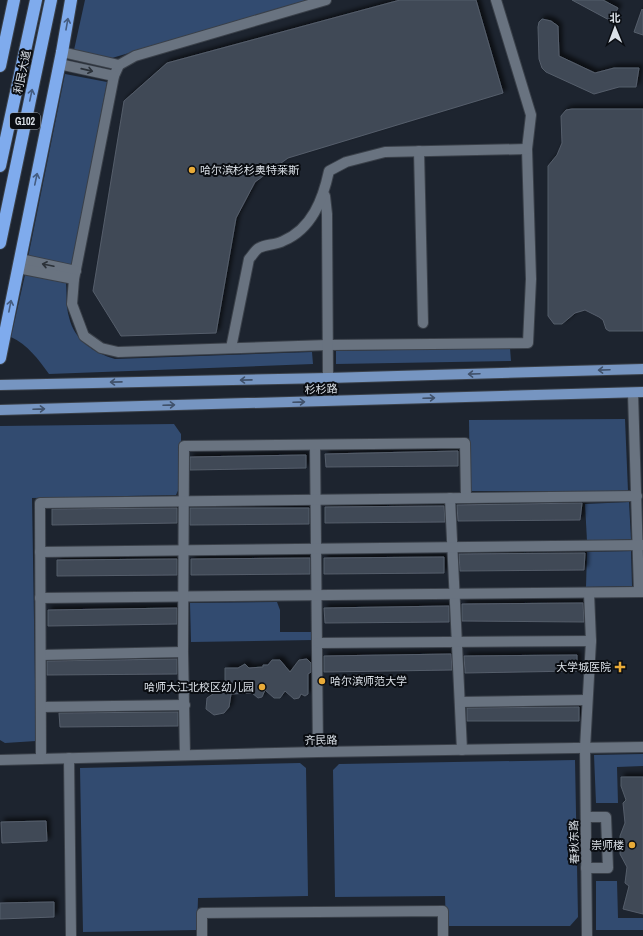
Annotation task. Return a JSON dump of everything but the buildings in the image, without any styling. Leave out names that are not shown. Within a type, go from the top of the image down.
[{"type":"highway","points":[[0,66],[14,0]]},
{"type":"highway","name":"利民大道","points":[[0,166],[36,0]]},
{"type":"highway","name":"利民大道","points":[[0,243],[51,0]]},
{"type":"highway","points":[[0,358],[61,58],[71,0]]},
{"type":"main road","name":"杉杉路","points":[[0,385],[643,369]]},
{"type":"main road","name":"杉杉路","points":[[0,410],[638,392]]},
{"type":"lane","points":[[326,0],[135,56],[119,65],[114,76],[75,275],[72,304],[84,336],[101,348],[118,352],[328,345],[528,343],[531,279],[527,149],[531,115],[496,0]]},
{"type":"lane","points":[[61,58],[119,65]]},
{"type":"lane","points":[[61,58],[114,76]]},
{"type":"lane","points":[[231,348],[249,260],[259,248],[283,242],[295,235],[317,211],[324,194],[329,171],[346,162],[385,152],[527,149]]},
{"type":"lane","points":[[419,151],[423,322]]},
{"type":"lane","points":[[324,194],[327,214],[328,378]]},
{"type":"lane","points":[[19,264],[75,275]]},
{"type":"lane","points":[[40,598],[641,592],[641,545],[637,496],[640,483],[638,392]]},
{"type":"lane","points":[[185,755],[183,652],[184,446],[465,442],[466,498]]},
{"type":"lane","points":[[315,445],[318,752]]},
{"type":"lane","points":[[42,759],[40,503],[637,496]]},
{"type":"lane","points":[[450,498],[462,750]]},
{"type":"lane","points":[[40,552],[641,545]]},
{"type":"lane","name":"春秋东路","points":[[587,936],[585,748],[591,641],[589,593]]},
{"type":"lane","points":[[318,643],[591,641]]},
{"type":"lane","points":[[41,655],[183,652]]},
{"type":"lane","points":[[460,702],[587,700]]},
{"type":"lane","points":[[42,707],[185,704]]},
{"type":"lane","name":"齐民路","points":[[0,760],[318,752],[643,747]]},
{"type":"lane","points":[[69,758],[71,936]]},
{"type":"lane","points":[[586,816],[606,817],[608,868],[586,868]]},
{"type":"lane","points":[[202,936],[202,913],[443,911],[443,936]]},
{"type":"shaded area","points":[[85,0],[307,0],[112,58],[74,50]]},
{"type":"shaded area","points":[[65,74],[107,82],[72,267],[28,258]]},
{"type":"shaded area","points":[[25,275],[66,283],[68,313],[75,332],[80,339],[93,349],[115,359],[312,352],[313,364],[49,374],[28,348],[11,337]]},
{"type":"shaded area","points":[[510,348],[511,361],[336,364],[336,351]]},
{"type":"shaded area","points":[[625,419],[628,491],[470,491],[469,420]]},
{"type":"shaded area","points":[[174,424],[181,434],[181,484],[176,495],[32,498],[36,741],[5,743],[0,740],[0,426]]},
{"type":"shaded area","points":[[629,502],[631,539],[587,541],[585,504]]},
{"type":"shaded area","points":[[631,551],[632,586],[586,587],[587,552]]},
{"type":"shaded area","points":[[277,602],[280,610],[280,632],[313,632],[313,640],[191,642],[190,603]]},
{"type":"shaded area","points":[[643,754],[643,766],[617,767],[618,803],[596,803],[594,755]]},
{"type":"shaded area","points":[[575,760],[578,917],[570,926],[446,926],[445,896],[335,897],[333,770],[339,764]]},
{"type":"shaded area","points":[[300,763],[306,768],[308,896],[198,898],[197,930],[83,932],[80,768]]},
{"type":"shaded area","points":[[596,881],[617,881],[618,918],[643,918],[643,930],[596,930]]},
{"type":"place","name":"哈尔滨杉杉奥特莱斯","points":[[192,170]]},
{"type":"place","name":"大学城医院","points":[[620,667]]},
{"type":"place","name":"哈尔滨师范大学","points":[[322,681]]},
{"type":"place","name":"哈师大江北校区幼儿园","points":[[262,687]]},
{"type":"place","name":"崇师楼","points":[[632,845]]}]
